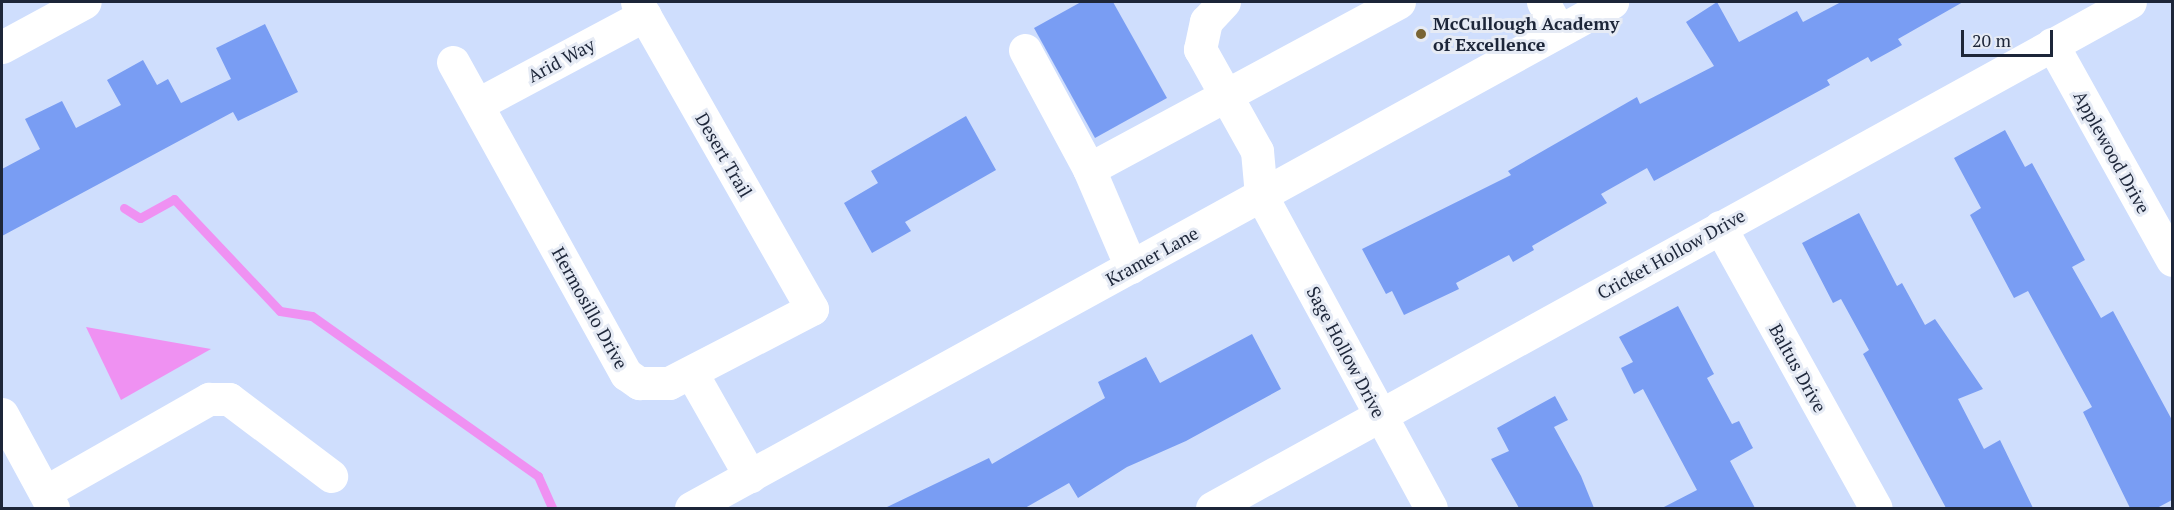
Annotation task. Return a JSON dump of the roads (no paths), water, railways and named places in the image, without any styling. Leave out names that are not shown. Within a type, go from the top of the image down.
[{"type":"street","points":[[2,47],[85,2]]},
{"type":"street","points":[[1224,2],[1206,21],[1200,49],[1257,151],[1262,195]]},
{"type":"street","points":[[1089,169],[1399,2]]},
{"type":"street","points":[[1543,2],[1560,31]]},
{"type":"street","name":"Kramer Lane","points":[[691,508],[1612,2]]},
{"type":"street","name":"Cricket Hollow Drive","points":[[1212,508],[2130,2]]},
{"type":"street","name":"Arid Way","points":[[478,104],[641,8]]},
{"type":"street","name":"Desert Trail","points":[[641,8],[812,309]]},
{"type":"street","name":"Applewood Drive","points":[[2052,44],[2172,260]]},
{"type":"street","points":[[1025,50],[1089,169],[1131,267]]},
{"type":"street","name":"Hermosillo Drive","points":[[453,62],[626,374],[639,383],[655,385],[669,383],[812,309]]},
{"type":"street","name":"Sage Hollow Drive","points":[[1262,195],[1431,508]]},
{"type":"street","name":"Baltus Drive","points":[[1720,227],[1876,508]]},
{"type":"street","points":[[691,372],[750,476]]},
{"type":"street","points":[[2,414],[49,500],[209,399],[229,399],[331,476]]},
{"type":"waterway","points":[[124,208],[140,218],[174,199],[280,311],[312,316],[538,476],[552,508]]},
{"type":"place","name":"McCullough Academy of Excellence","points":[[1421,34]]}]
